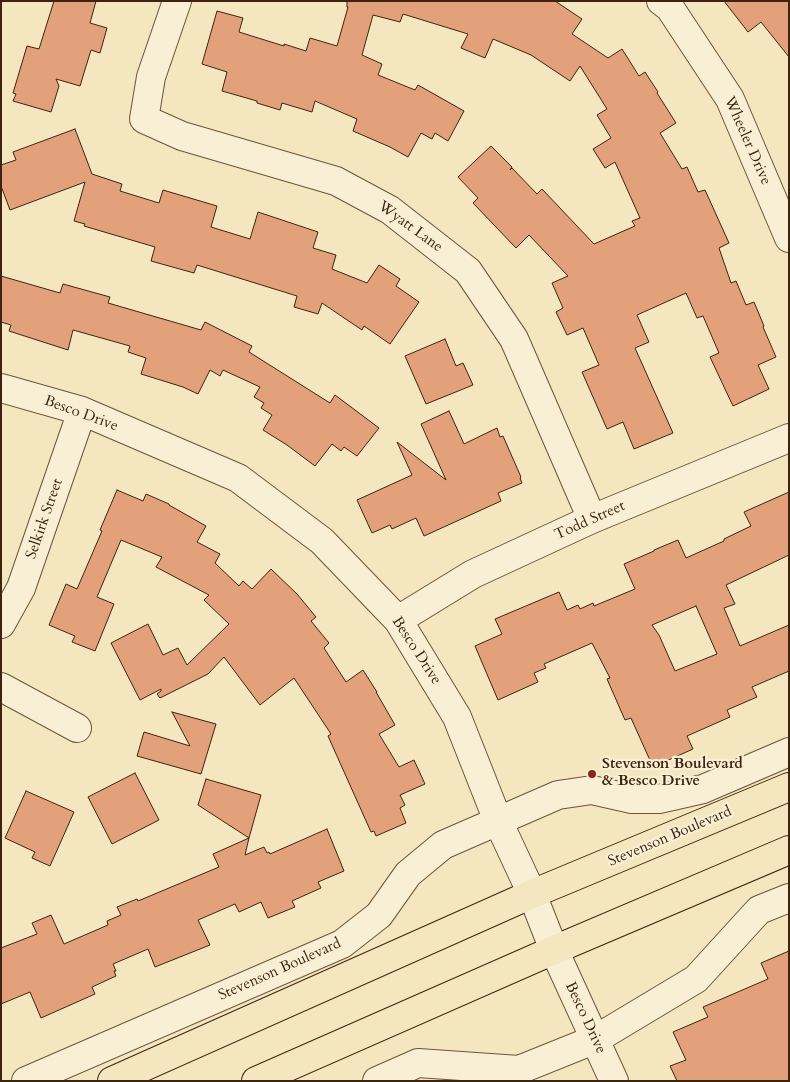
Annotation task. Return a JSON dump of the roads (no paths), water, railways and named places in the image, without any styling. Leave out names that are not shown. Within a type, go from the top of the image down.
[{"type":"main road","name":"Stevenson Boulevard","points":[[112,1081],[532,894],[789,787]]},
{"type":"main road","points":[[256,1081],[554,950],[789,850]]},
{"type":"street","name":"Wyatt Lane","points":[[177,1],[151,77],[144,119],[182,136],[336,181],[390,210],[468,271],[514,339],[592,519]]},
{"type":"street","name":"Wheeler Drive","points":[[661,1],[670,8],[730,98],[789,238]]},
{"type":"street","name":"Besco Drive","points":[[1,388],[82,411],[238,478],[322,541],[398,620],[457,717],[498,821],[614,1081]]},
{"type":"street","name":"Selkirk Street","points":[[1,624],[21,588],[82,411]]},
{"type":"street","name":"Todd Street","points":[[398,620],[472,574],[592,519],[789,438]]},
{"type":"street","points":[[1,686],[76,728]]},
{"type":"street","name":"Stevenson Boulevard","points":[[26,1081],[342,944],[379,915],[408,874],[442,845],[558,795],[592,790],[632,799],[659,800],[702,789],[789,752]]},
{"type":"street","points":[[376,1081],[418,1063],[519,1070],[596,1039],[696,979],[760,910],[789,898]]},
{"type":"place","name":"Stevenson Boulevard & Besco Drive","points":[[592,774]]}]
